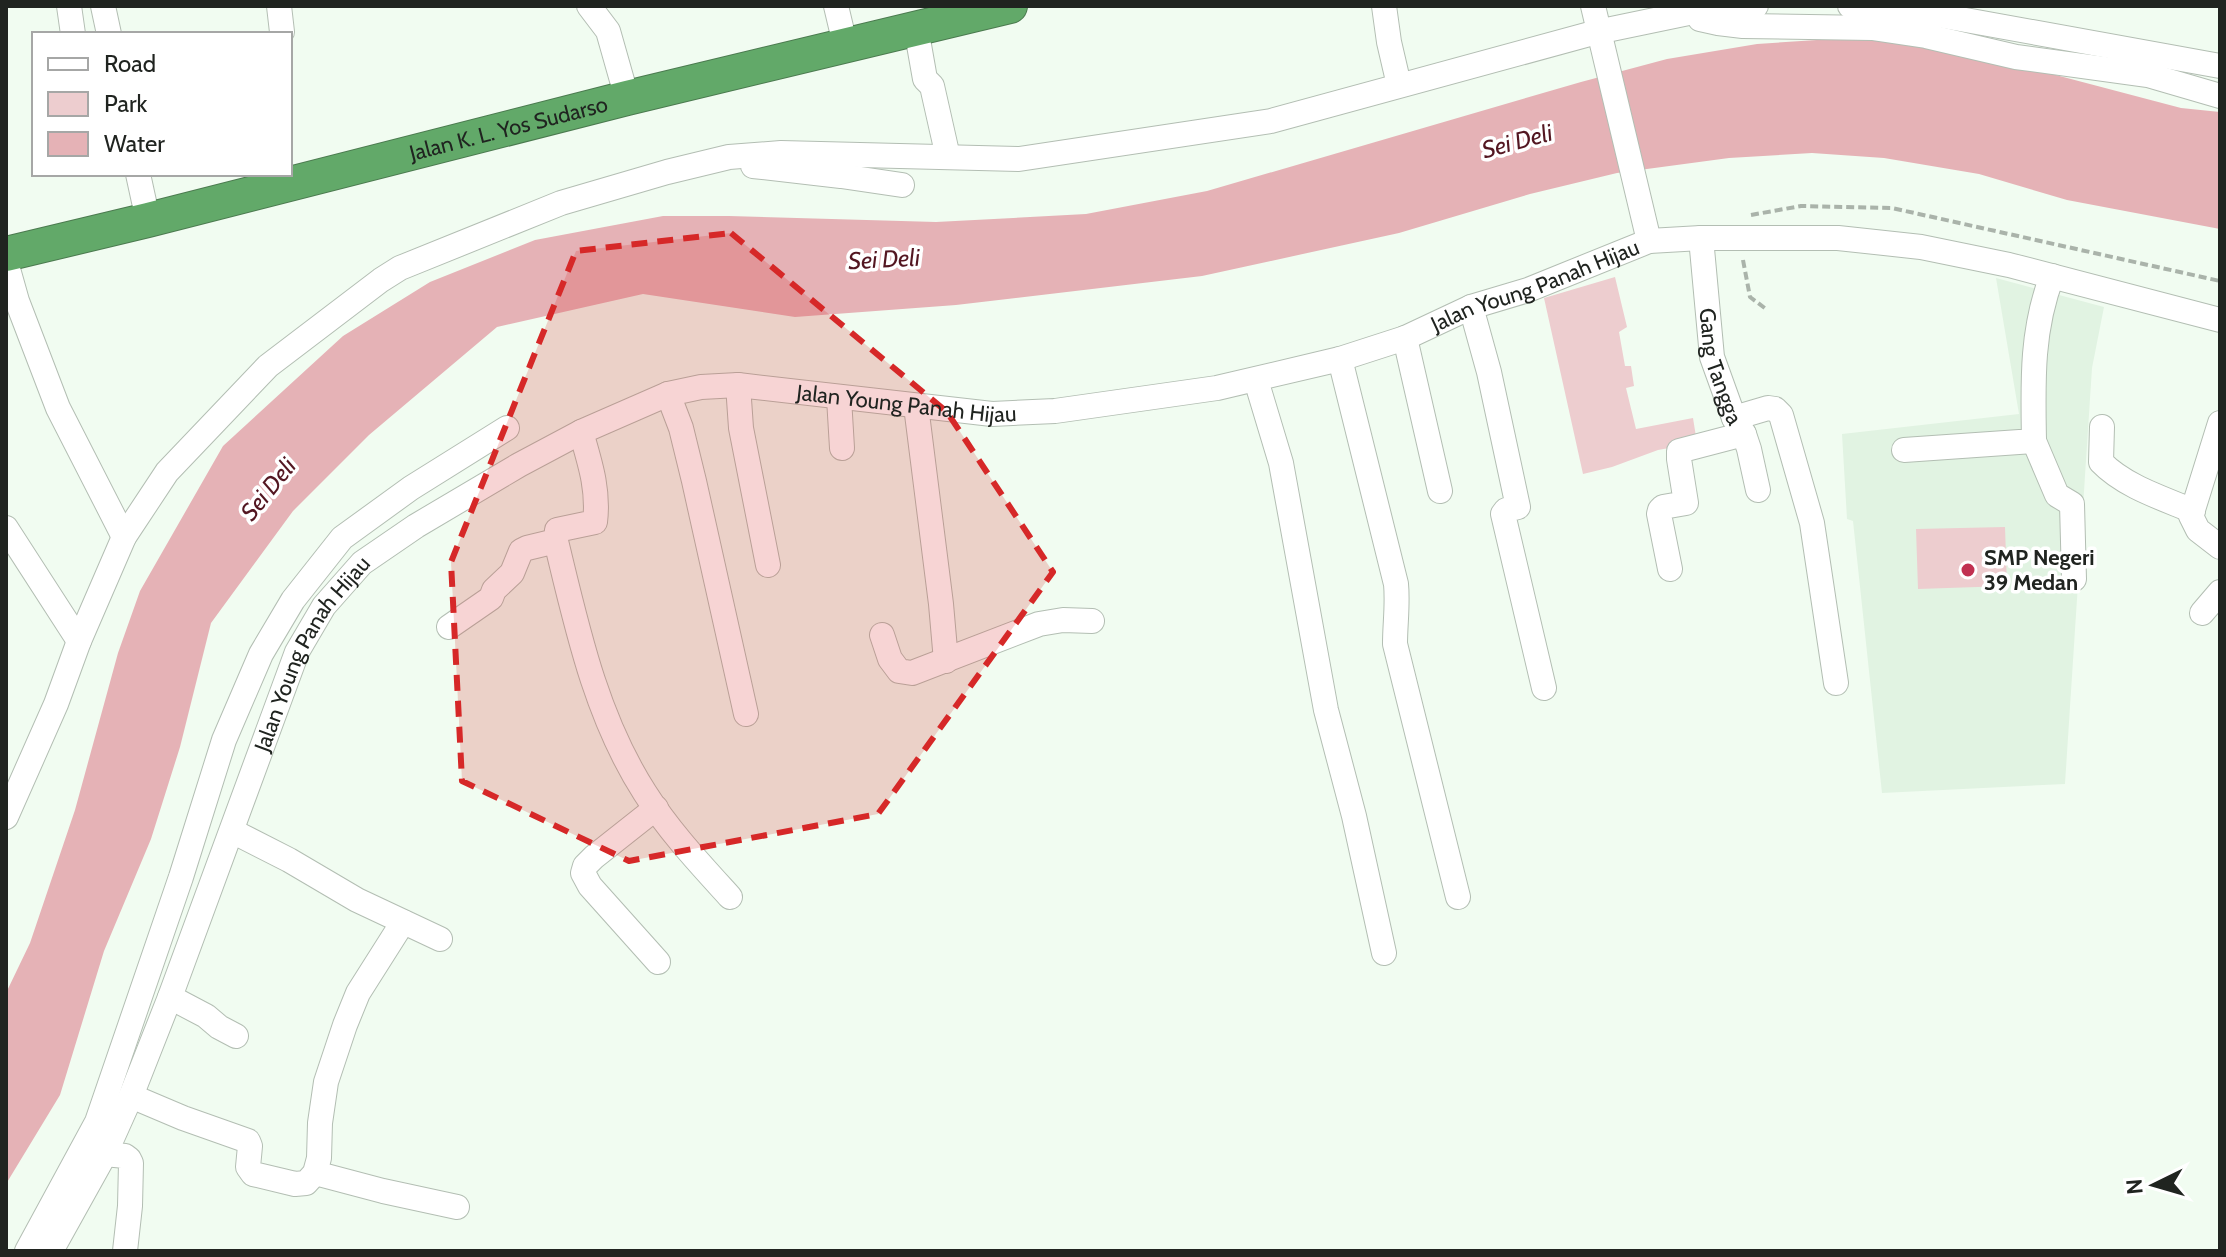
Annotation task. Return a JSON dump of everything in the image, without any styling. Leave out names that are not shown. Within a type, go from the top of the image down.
[{"type":"highway","name":"Jalan K. L. Yos Sudarso","points":[[6,254],[845,44],[1010,6]]},
{"type":"street","points":[[69,6],[73,32]]},
{"type":"street","points":[[103,6],[109,32]]},
{"type":"street","points":[[279,6],[282,32]]},
{"type":"street","points":[[589,6],[608,31],[627,98]]},
{"type":"street","points":[[836,6],[845,44]]},
{"type":"street","points":[[1384,6],[1399,85]]},
{"type":"street","points":[[1593,6],[1646,233]]},
{"type":"street","points":[[6,817],[124,537],[167,472],[268,366],[381,280],[426,256],[561,203],[729,157],[781,153],[1019,159],[1271,121],[1399,85],[1599,39],[1703,10],[1756,6]]},
{"type":"street","points":[[1850,6],[1938,15],[2220,66]]},
{"type":"street","points":[[1683,15],[1743,26],[1872,28],[1926,36],[2027,59],[2148,75],[2220,96]]},
{"type":"street","points":[[916,28],[925,79],[932,86],[948,157]]},
{"type":"street","points":[[707,162],[902,185]]},
{"type":"street","points":[[138,176],[148,220]]},
{"type":"street","name":"Jalan Young Panah Hijau","points":[[51,1251],[105,1154],[131,1096],[297,652],[324,606],[362,563],[416,526],[581,432],[668,394],[701,387],[738,385],[992,414],[1024,414],[1202,390],[1340,359],[1405,338],[1471,307],[1528,290],[1646,233],[1701,238],[1838,238],[1921,247],[2009,265],[2220,320]]},
{"type":"street","name":"Gang Tangga","points":[[1701,238],[1712,357],[1749,449],[1758,490]]},
{"type":"street","points":[[6,262],[17,301],[58,408],[124,537]]},
{"type":"street","points":[[2052,276],[2033,356],[2034,441],[2057,495],[2072,504],[2074,579]]},
{"type":"street","points":[[1471,307],[1489,372],[1518,507],[1503,514],[1544,688]]},
{"type":"street","points":[[1405,338],[1440,491]]},
{"type":"street","points":[[1340,359],[1396,584],[1395,644],[1458,897]]},
{"type":"street","points":[[1256,380],[1281,463],[1326,710],[1354,816],[1384,953]]},
{"type":"street","points":[[738,385],[741,428],[768,565]]},
{"type":"street","points":[[668,394],[681,428],[694,481],[746,714]]},
{"type":"street","points":[[839,398],[842,448]]},
{"type":"street","points":[[916,406],[946,661]]},
{"type":"street","points":[[1670,569],[1659,514],[1663,507],[1686,503],[1679,451],[1739,426],[1768,408],[1775,409],[1781,415],[1812,523],[1836,683]]},
{"type":"street","points":[[2220,423],[2191,516],[2198,530],[2220,547]]},
{"type":"street","points":[[2102,427],[2101,462],[2110,472],[2193,511]]},
{"type":"street","points":[[27,1251],[97,1122],[181,877],[224,740],[261,654],[293,600],[342,538],[411,488],[507,428]]},
{"type":"street","points":[[581,432],[597,501],[595,522],[557,530],[556,541],[581,644],[607,722],[644,792],[689,851],[730,897]]},
{"type":"street","points":[[1904,450],[2034,441]]},
{"type":"street","points":[[6,528],[79,641]]},
{"type":"street","points":[[449,627],[491,598],[494,590],[512,573],[521,551],[556,541]]},
{"type":"street","points":[[2202,613],[2220,592]]},
{"type":"street","points":[[882,635],[890,659],[899,671],[912,673],[1039,624],[1063,620],[1092,621]]},
{"type":"street","points":[[656,808],[594,857],[583,873],[590,886],[658,962]]},
{"type":"street","points":[[232,831],[357,900],[440,939]]},
{"type":"street","points":[[131,1096],[248,1141],[248,1167],[253,1174],[295,1184],[306,1183],[315,1173],[319,1158],[326,1082],[345,1025],[358,993],[403,922]]},
{"type":"street","points":[[170,997],[236,1036]]},
{"type":"street","points":[[105,1154],[125,1156],[131,1163],[125,1251]]},
{"type":"street","points":[[315,1173],[457,1207]]},
{"type":"path","points":[[1740,238],[1750,297],[1766,309]]},
{"type":"highlighted area","points":[[731,233],[947,412],[1053,572],[878,814],[629,861],[462,781],[451,562],[576,251]]},
{"type":"shaded area","name":"SMP Negeri 39 Medan","points":[[1996,278],[2104,307],[2092,368],[2065,784],[1882,793],[1853,521],[1847,519],[1842,434],[2019,414]]},
{"type":"green space","points":[[1615,277],[1627,327],[1619,332],[1625,366],[1631,366],[1634,386],[1626,388],[1636,429],[1693,418],[1697,443],[1658,450],[1583,474],[1544,298]]},
{"type":"green space","points":[[2005,527],[2007,586],[1918,589],[1916,529]]},
{"type":"water","name":"Sei Deli","points":[[1863,37],[1927,41],[2181,108],[2220,112],[2220,229],[2067,200],[1979,174],[1884,158],[1812,153],[1729,158],[1617,173],[1530,194],[1399,233],[1202,276],[956,305],[795,317],[643,294],[497,327],[369,435],[293,511],[211,623],[180,747],[151,839],[104,951],[60,1095],[6,1184],[6,993],[30,943],[75,810],[118,653],[140,591],[223,446],[343,336],[430,282],[535,240],[663,216],[936,222],[1086,214],[1207,191],[1667,59],[1757,44]]},
{"type":"place","name":"SMP Negeri 39 Medan","points":[[1968,570]]}]
